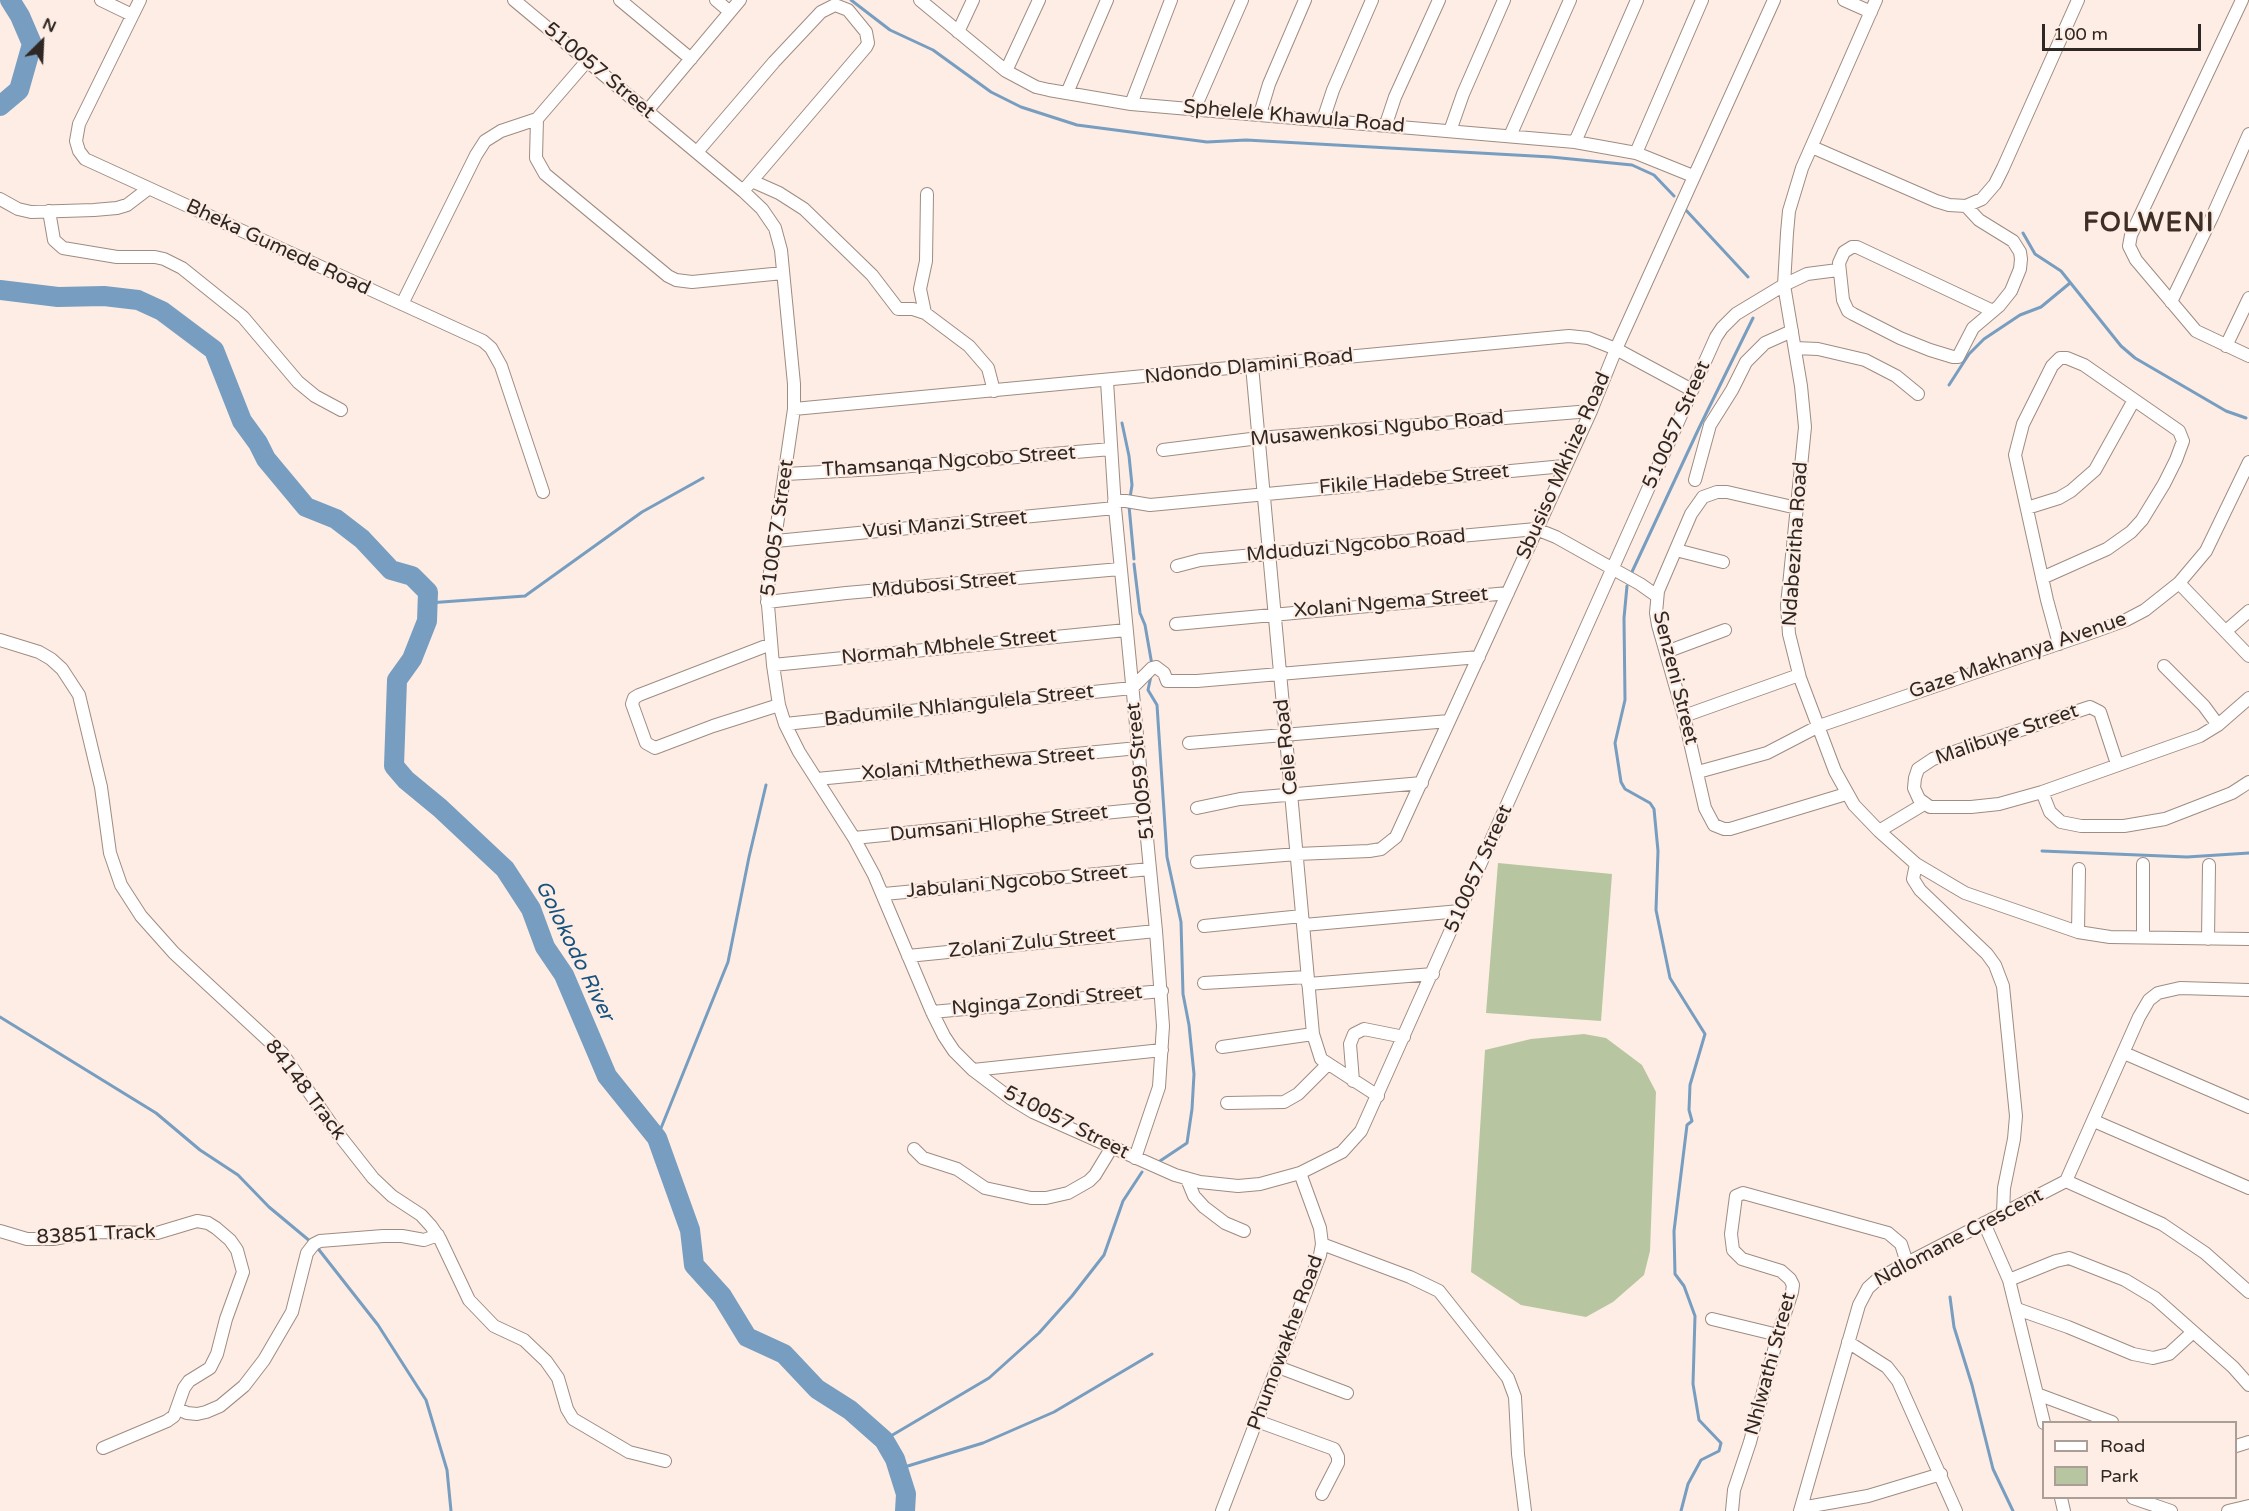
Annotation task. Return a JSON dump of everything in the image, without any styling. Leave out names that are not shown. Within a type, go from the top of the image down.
[{"type":"street","points":[[101,0],[132,15]]},
{"type":"street","name":"Bheka Gumede Road","points":[[140,0],[84,112],[76,135],[79,152],[85,159],[148,189],[483,341],[497,355],[543,492]]},
{"type":"street","name":"510057 Street","points":[[514,0],[743,191],[762,209],[775,228],[781,250],[794,384],[794,409],[786,474],[768,580],[767,602],[779,705],[785,724],[799,752],[854,838],[884,894],[932,1012],[954,1051],[973,1070],[1033,1112],[1187,1179],[1238,1186],[1260,1184],[1300,1173],[1322,1163],[1347,1147],[1361,1131],[1716,338],[1727,321],[1784,285],[1807,274],[1838,270]]},
{"type":"street","points":[[620,0],[690,59]]},
{"type":"street","points":[[716,0],[730,12]]},
{"type":"street","points":[[647,111],[740,0]]},
{"type":"street","name":"Sphelele Khawula Road","points":[[920,0],[1006,71],[1036,87],[1131,104],[1386,124],[1575,142],[1636,153],[1693,176]]},
{"type":"street","points":[[958,32],[973,0]]},
{"type":"street","points":[[1006,71],[1039,0]]},
{"type":"street","points":[[1067,93],[1107,0]]},
{"type":"street","points":[[1131,104],[1148,55],[1172,0]]},
{"type":"street","points":[[1194,110],[1242,0]]},
{"type":"street","points":[[1260,114],[1269,84],[1305,0]]},
{"type":"street","points":[[1323,120],[1333,90],[1372,0]]},
{"type":"street","points":[[1386,124],[1395,97],[1438,0]]},
{"type":"street","points":[[1450,130],[1463,94],[1504,0]]},
{"type":"street","points":[[1510,136],[1570,0]]},
{"type":"street","points":[[1575,142],[1637,0]]},
{"type":"street","points":[[1636,153],[1702,0]]},
{"type":"street","name":"Sbusiso Mkhize Road","points":[[1297,854],[1369,851],[1389,845],[1402,826],[1591,411],[1616,349],[1773,0]]},
{"type":"street","points":[[1844,0],[1871,12]]},
{"type":"street","name":"Ndabezitha Road","points":[[1876,0],[1802,168],[1789,211],[1784,285],[1805,427],[1787,605],[1789,634],[1799,675],[1846,794],[1863,816],[1916,864],[1965,893],[2078,932],[2110,937],[2249,939]]},
{"type":"street","points":[[1812,147],[1949,205],[1966,206],[1982,199],[1995,184],[2078,0]]},
{"type":"street","points":[[2245,1],[2129,240],[2131,252],[2136,260],[2196,331],[2249,356]]},
{"type":"street","points":[[697,152],[774,62],[821,12],[828,7],[841,6],[852,14],[866,32],[868,43],[743,191]]},
{"type":"street","points":[[402,304],[485,141],[501,131],[537,119],[587,61]]},
{"type":"street","points":[[537,119],[536,158],[545,174],[669,276],[676,280],[692,282],[783,273]]},
{"type":"street","points":[[2170,302],[2212,217],[2249,134]]},
{"type":"street","points":[[752,181],[780,193],[804,209],[872,275],[898,309],[913,309],[925,313],[953,333],[988,368],[993,391]]},
{"type":"street","points":[[0,199],[18,209],[31,212],[117,208],[136,200],[148,189]]},
{"type":"street","points":[[925,313],[920,289],[926,261],[927,194]]},
{"type":"street","points":[[1966,206],[1979,220],[2013,241],[2020,252],[2020,269],[2006,299],[1993,311],[1973,328],[1960,354],[1953,357],[1919,347],[1848,310],[1843,300],[1838,270],[1840,258],[1852,247],[1863,248],[1993,311]]},
{"type":"street","points":[[49,211],[54,240],[63,248],[117,257],[155,256],[182,268],[243,316],[298,382],[315,396],[341,410]]},
{"type":"street","points":[[2226,346],[2249,298]]},
{"type":"street","points":[[1695,480],[1710,425],[1746,362],[1765,343],[1792,331]]},
{"type":"street","name":"Ndondo Dlamini Road","points":[[794,409],[1569,336],[1588,338],[1616,349],[1692,390]]},
{"type":"street","points":[[1794,348],[1818,349],[1865,360],[1896,376],[1918,394]]},
{"type":"street","points":[[2042,578],[2107,549],[2131,532],[2153,502],[2176,460],[2183,441],[2179,431],[2084,365],[2067,358],[2056,361],[2029,410],[2017,447],[2017,467],[2042,578],[2059,644]]},
{"type":"street","name":"Cele Road","points":[[1251,366],[1313,1034],[1319,1055],[1327,1065]]},
{"type":"street","name":"510059 Street","points":[[1107,381],[1114,504],[1162,991],[1162,1050],[1157,1094],[1135,1158]]},
{"type":"street","points":[[2027,508],[2059,498],[2071,491],[2095,470],[2134,400]]},
{"type":"street","name":"Musawenkosi Ngubo Road","points":[[1162,450],[1259,438],[1591,411]]},
{"type":"street","name":"Thamsanqa Ngcobo Street","points":[[786,474],[876,469],[1111,449]]},
{"type":"street","name":"Gaze Makhanya Avenue","points":[[1698,772],[1767,753],[1819,726],[2059,644],[2126,620],[2145,610],[2179,583],[2197,564],[2211,544],[2249,462]]},
{"type":"street","name":"Fikile Hadebe Street","points":[[1263,495],[1564,466]]},
{"type":"street","name":"Senzeni Street","points":[[1797,508],[1727,492],[1709,494],[1696,504],[1657,596],[1658,625],[1684,716],[1704,808],[1714,825],[1730,829],[1846,794]]},
{"type":"street","points":[[1114,504],[1126,501],[1150,505],[1263,495]]},
{"type":"street","name":"Vusi Manzi Street","points":[[776,541],[1114,504]]},
{"type":"street","points":[[1536,529],[1556,537],[1657,596]]},
{"type":"street","name":"Mduduzi Ngcobo Road","points":[[1177,566],[1200,560],[1536,529]]},
{"type":"street","points":[[1676,550],[1723,562]]},
{"type":"street","name":"Mdubosi Street","points":[[767,602],[1120,569]]},
{"type":"street","points":[[2179,583],[2249,656]]},
{"type":"street","name":"Xolani Ngema Street","points":[[1274,614],[1508,593]]},
{"type":"street","points":[[2226,631],[2249,611]]},
{"type":"street","points":[[1176,624],[1274,614]]},
{"type":"street","name":"Normah Mbhele Street","points":[[773,665],[1126,630]]},
{"type":"street","points":[[1666,652],[1725,630]]},
{"type":"street","name":"84148 Track","points":[[0,640],[39,652],[51,659],[62,669],[79,695],[101,787],[110,853],[121,885],[141,916],[174,952],[282,1053],[336,1131],[373,1178],[392,1196],[421,1215],[438,1235],[469,1300],[486,1320],[524,1340],[546,1361],[558,1378],[567,1409],[573,1419],[629,1452],[665,1461]]},
{"type":"street","points":[[771,644],[639,695],[634,698],[632,704],[646,743],[655,748],[779,705]]},
{"type":"street","points":[[1132,688],[1152,668],[1156,667],[1164,673],[1167,681],[1197,681],[1479,657]]},
{"type":"street","points":[[2164,666],[2204,706],[2218,725]]},
{"type":"street","points":[[1684,716],[1799,675]]},
{"type":"street","name":"Badumile Nhlangulela Street","points":[[785,724],[1132,688]]},
{"type":"street","points":[[1879,831],[1924,804],[1938,808],[1985,807],[2042,792],[2200,736],[2218,725],[2249,698]]},
{"type":"street","name":"Malibuye Street","points":[[1924,804],[1915,794],[1914,788],[1918,769],[1925,763],[2090,707],[2100,712],[2117,764]]},
{"type":"street","points":[[1189,743],[1449,721]]},
{"type":"street","name":"Xolani Mthethewa Street","points":[[817,779],[1138,748]]},
{"type":"street","points":[[2042,792],[2050,812],[2061,822],[2081,826],[2124,826],[2165,819],[2232,793],[2249,782]]},
{"type":"street","points":[[1197,808],[1223,802],[1292,794],[1422,783]]},
{"type":"street","name":"Dumsani Hlophe Street","points":[[854,838],[1144,809]]},
{"type":"street","points":[[1197,862],[1297,854]]},
{"type":"street","points":[[1916,864],[1913,879],[1920,890],[1987,954],[1995,965],[2003,986],[2016,1116],[2014,1139],[2004,1188],[2003,1213]]},
{"type":"street","points":[[2142,864],[2143,937]]},
{"type":"street","points":[[2208,939],[2209,865]]},
{"type":"street","name":"Jabulani Ngcobo Street","points":[[884,894],[1150,869]]},
{"type":"street","points":[[2078,932],[2079,869]]},
{"type":"street","points":[[1204,926],[1460,911]]},
{"type":"street","name":"Zolani Zulu Street","points":[[908,956],[1156,931]]},
{"type":"street","points":[[1204,984],[1432,974]]},
{"type":"street","points":[[2066,1181],[2145,1006],[2158,993],[2180,988],[2249,990]]},
{"type":"street","name":"Nginga Zondi Street","points":[[932,1012],[1162,991]]},
{"type":"street","points":[[1353,1081],[1350,1044],[1354,1034],[1364,1029],[1404,1037]]},
{"type":"street","points":[[1222,1047],[1313,1034]]},
{"type":"street","points":[[973,1070],[1162,1050]]},
{"type":"street","points":[[2124,1053],[2249,1107]]},
{"type":"street","points":[[1227,1103],[1284,1102],[1298,1094],[1327,1065],[1378,1096]]},
{"type":"street","points":[[2094,1121],[2249,1188]]},
{"type":"street","points":[[914,1149],[923,1158],[957,1169],[985,1188],[1025,1197],[1046,1198],[1068,1193],[1089,1181],[1112,1147]]},
{"type":"street","name":"Phumowakhe Road","points":[[1222,1511],[1317,1265],[1322,1244],[1320,1228],[1300,1173]]},
{"type":"street","points":[[1187,1179],[1194,1196],[1204,1207],[1225,1223],[1244,1231]]},
{"type":"street","name":"Ndlomane Crescent","points":[[1800,1510],[1859,1305],[1868,1288],[1878,1279],[1907,1263],[2066,1181],[2162,1224],[2205,1253],[2249,1292]]},
{"type":"street","name":"Nhlwathi Street","points":[[1732,1511],[1734,1490],[1793,1285],[1781,1271],[1742,1259],[1733,1250],[1731,1234],[1734,1200],[1739,1194],[1770,1200],[1888,1233],[1901,1244],[1907,1263]]},
{"type":"street","name":"83851 Track","points":[[0,1231],[27,1239],[52,1239],[92,1232],[157,1233],[197,1221],[208,1223],[230,1239],[242,1260],[243,1272],[240,1284],[213,1362],[210,1368],[189,1381],[184,1388],[178,1409]]},
{"type":"street","points":[[1984,1223],[2009,1280],[2042,1421]]},
{"type":"street","points":[[103,1448],[167,1421],[178,1409],[187,1413],[206,1412],[227,1401],[244,1386],[264,1360],[292,1312],[307,1253],[314,1244],[320,1241],[383,1236],[402,1236],[424,1240],[438,1235]]},
{"type":"street","points":[[1322,1244],[1410,1276],[1439,1291],[1508,1378],[1515,1396],[1518,1454],[1525,1511]]},
{"type":"street","points":[[2009,1280],[2063,1258],[2076,1259],[2146,1291],[2233,1367],[2249,1384]]},
{"type":"street","points":[[2017,1309],[2143,1357],[2153,1358],[2169,1354],[2193,1332]]},
{"type":"street","points":[[1712,1319],[1778,1335]]},
{"type":"street","points":[[1848,1342],[1893,1372],[1905,1393],[1956,1511]]},
{"type":"street","points":[[1278,1367],[1347,1393]]},
{"type":"street","points":[[2037,1394],[2109,1421]]},
{"type":"street","points":[[1257,1421],[1324,1444],[1337,1453],[1338,1463],[1322,1494]]},
{"type":"street","points":[[1800,1510],[1868,1496],[1941,1474]]},
{"type":"street","points":[[2138,1499],[2171,1511]]},
{"type":"street","points":[[2228,1511],[2249,1506]]},
{"type":"green space","points":[[1498,863],[1612,874],[1601,1021],[1486,1013]]},
{"type":"green space","points":[[1584,1034],[1606,1038],[1642,1065],[1656,1092],[1650,1251],[1644,1275],[1613,1302],[1586,1317],[1521,1305],[1471,1272],[1485,1050],[1531,1039]]},
{"type":"waterway","name":"Golokodo River","points":[[0,106],[19,90],[32,44],[10,0]]},
{"type":"waterway","points":[[851,0],[890,30],[933,50],[991,92],[1021,107],[1077,125],[1207,142],[1246,140],[1551,157],[1632,165],[1654,175],[1674,196]]},
{"type":"waterway","points":[[1684,208],[1748,277]]},
{"type":"waterway","points":[[2023,233],[2035,254],[2061,271],[2121,346],[2135,358],[2226,411],[2246,418]]},
{"type":"waterway","points":[[1949,385],[1969,354],[1984,339],[2020,315],[2041,307],[2070,283]]},
{"type":"waterway","name":"Golokodo River","points":[[0,290],[58,297],[104,296],[138,300],[162,311],[214,350],[242,421],[266,459],[306,507],[336,519],[362,539],[391,570],[412,576],[428,592],[427,621],[412,659],[397,680],[394,766],[406,780],[440,808],[505,869],[531,909],[545,947],[564,975],[607,1076],[657,1138],[690,1230],[694,1265],[722,1296],[747,1337],[784,1354],[817,1389],[850,1410],[884,1440],[895,1459],[906,1494],[905,1511]]},
{"type":"waterway","points":[[1631,574],[1753,318]]},
{"type":"waterway","points":[[1122,423],[1129,456],[1132,485],[1130,498]]},
{"type":"waterway","points":[[428,603],[525,596],[642,512],[703,478]]},
{"type":"waterway","points":[[1129,506],[1134,559]]},
{"type":"waterway","points":[[1134,564],[1140,613],[1145,625],[1152,665]]},
{"type":"waterway","points":[[1627,586],[1624,618],[1625,700],[1615,743],[1621,782],[1625,789],[1650,803],[1654,809],[1658,851],[1656,910],[1670,978],[1705,1034],[1690,1085],[1689,1110],[1692,1121],[1687,1125],[1674,1231],[1675,1274],[1684,1286],[1695,1316],[1693,1384],[1699,1420],[1721,1443],[1719,1451],[1701,1460],[1688,1484],[1681,1511]]},
{"type":"waterway","points":[[1151,676],[1148,690],[1157,705],[1167,857],[1181,922],[1183,994],[1194,1074],[1187,1143],[1160,1161]]},
{"type":"waterway","points":[[657,1138],[728,962],[766,785]]},
{"type":"waterway","points":[[2042,851],[2187,857],[2249,853]]},
{"type":"waterway","points":[[0,1017],[156,1113],[200,1150],[238,1175],[269,1207],[311,1242]]},
{"type":"waterway","points":[[884,1440],[989,1378],[1039,1333],[1104,1255],[1123,1201],[1142,1172]]},
{"type":"waterway","points":[[316,1246],[378,1325],[426,1400],[447,1470],[451,1511]]},
{"type":"waterway","points":[[1950,1297],[1954,1327],[1972,1385],[1993,1469],[2013,1511]]},
{"type":"waterway","points":[[898,1469],[983,1443],[1054,1412],[1152,1354]]},
{"type":"district","name":"FOLWENI","points":[[2149,224]]}]
